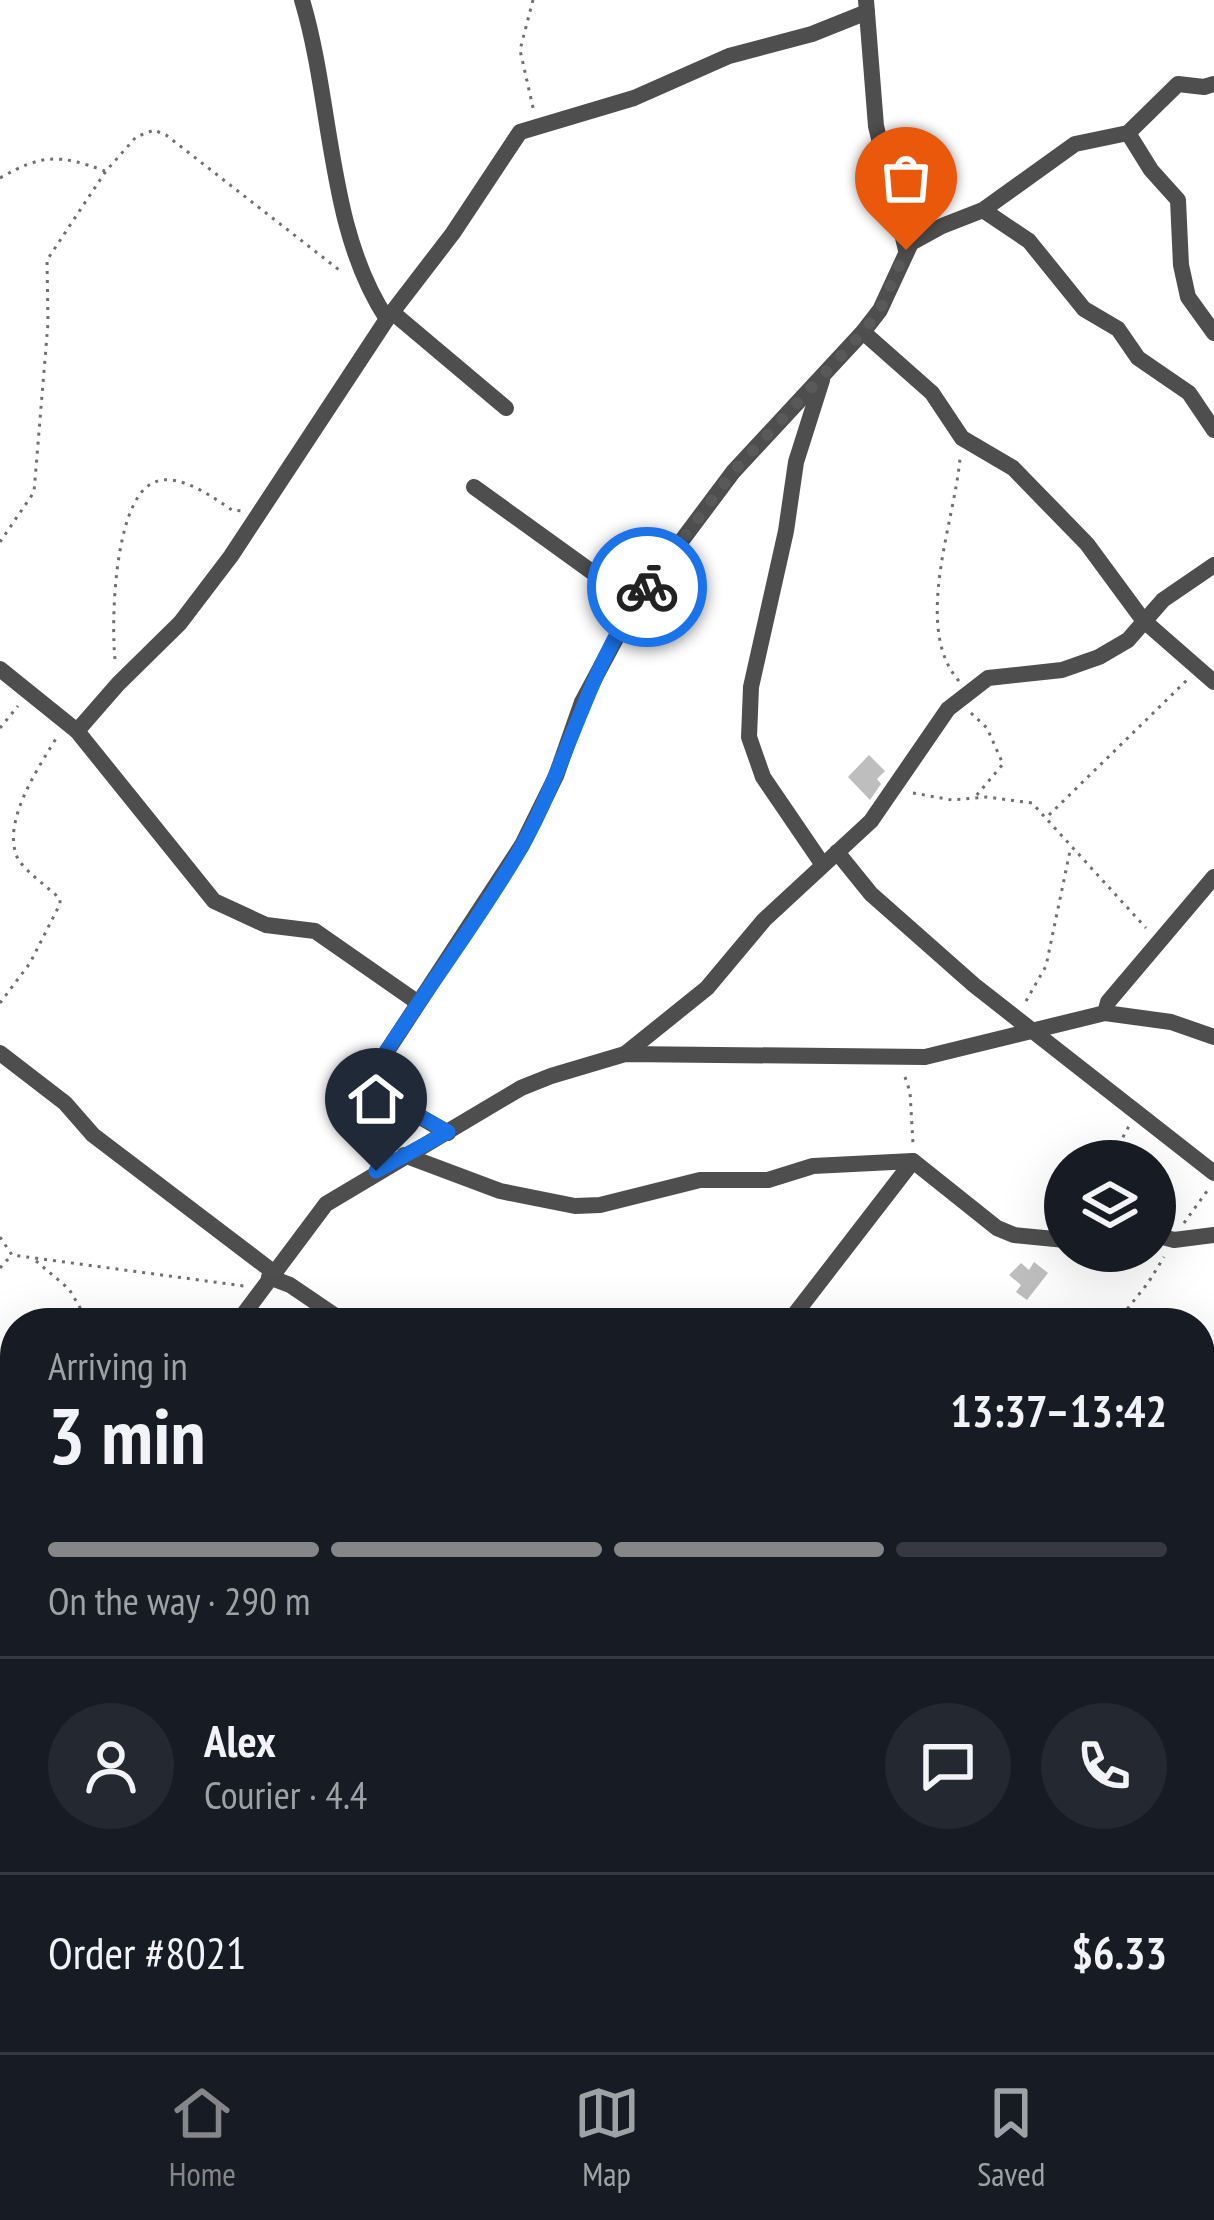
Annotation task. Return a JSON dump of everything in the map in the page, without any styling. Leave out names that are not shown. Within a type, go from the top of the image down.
[{"type":"street","points":[[302,0],[316,48],[347,227],[369,292],[390,315],[506,408]]},
{"type":"street","points":[[72,726],[180,623],[261,513],[390,315],[453,233],[520,132],[634,98],[729,56],[812,34],[866,6],[876,126],[906,250]]},
{"type":"street","points":[[448,1132],[377,1092],[372,1084],[374,1071],[523,844],[556,776],[582,702],[635,603],[733,472],[863,332],[880,310],[906,250],[918,237],[983,210],[1075,144],[1127,133],[1178,84],[1214,84]]},
{"type":"street","points":[[1127,133],[1178,200],[1181,265],[1188,297],[1214,333]]},
{"type":"street","points":[[983,210],[1029,241],[1084,309],[1118,329],[1138,358],[1189,394],[1214,430]]},
{"type":"street","points":[[863,332],[932,393],[962,438],[1002,460],[1032,488],[1087,544],[1143,620],[1214,682]]},
{"type":"street","points":[[823,377],[796,462],[786,531],[751,687],[748,737],[763,777],[830,858],[885,908],[1214,1173]]},
{"type":"street","points":[[474,487],[635,603]]},
{"type":"street","points":[[625,1054],[707,988],[764,920],[872,821],[935,724],[963,697],[988,678],[1062,670],[1099,657],[1128,640],[1163,600],[1214,566]]},
{"type":"street","points":[[0,668],[72,726],[214,901],[266,925],[316,931],[417,1002]]},
{"type":"street","points":[[1105,1013],[1108,1002],[1214,878]]},
{"type":"street","points":[[247,1308],[326,1204],[521,1088],[625,1054],[926,1057],[1105,1013],[1172,1022],[1214,1037]]},
{"type":"street","points":[[0,1053],[65,1103],[92,1136],[267,1279],[290,1286],[323,1308]]},
{"type":"street","points":[[404,1155],[500,1191],[575,1206],[600,1205],[700,1180],[768,1180],[822,1165],[913,1161],[997,1228],[1044,1238]]},
{"type":"street","points":[[800,1308],[913,1161]]},
{"type":"street","points":[[1176,1237],[1214,1235]]},
{"type":"path","points":[[532,0],[520,50],[537,126]]},
{"type":"path","points":[[0,542],[34,492],[48,322],[47,260],[106,172],[136,137],[154,130],[166,135],[369,292]]},
{"type":"path","points":[[0,178],[30,161],[49,157],[106,172]]},
{"type":"path","points":[[962,438],[937,594],[943,658],[1004,764],[975,798]]},
{"type":"path","points":[[118,683],[113,641],[118,553],[143,489],[154,482],[174,480],[232,510],[261,513]]},
{"type":"path","points":[[1048,816],[1198,668]]},
{"type":"path","points":[[0,728],[30,692]]},
{"type":"path","points":[[0,1003],[30,963],[60,904],[17,858],[11,843],[13,821],[72,726]]},
{"type":"path","points":[[891,792],[952,800],[1032,802],[1159,943]]},
{"type":"path","points":[[1017,1018],[1046,966],[1071,847]]},
{"type":"path","points":[[898,1058],[910,1092],[913,1161]]},
{"type":"path","points":[[1121,1140],[1136,1113]]},
{"type":"path","points":[[1176,1224],[1214,1182]]},
{"type":"path","points":[[0,1237],[11,1256]]},
{"type":"path","points":[[11,1256],[267,1279]]},
{"type":"path","points":[[0,1268],[11,1256]]},
{"type":"path","points":[[35,1260],[69,1289],[80,1308]]},
{"type":"path","points":[[1128,1308],[1152,1272]]},
{"type":"building","points":[[869,755],[885,771],[870,800],[848,777]]},
{"type":"building","points":[[1034,1262],[1048,1273],[1027,1300],[1016,1292],[1021,1285],[1009,1275],[1021,1263],[1029,1270]]},
{"type":"way so far","points":[[647,587],[733,472],[880,310],[906,250]]},
{"type":"route","points":[[376,1171],[448,1132],[377,1092],[372,1084],[374,1071],[523,844],[556,776],[582,702],[647,587]]}]
